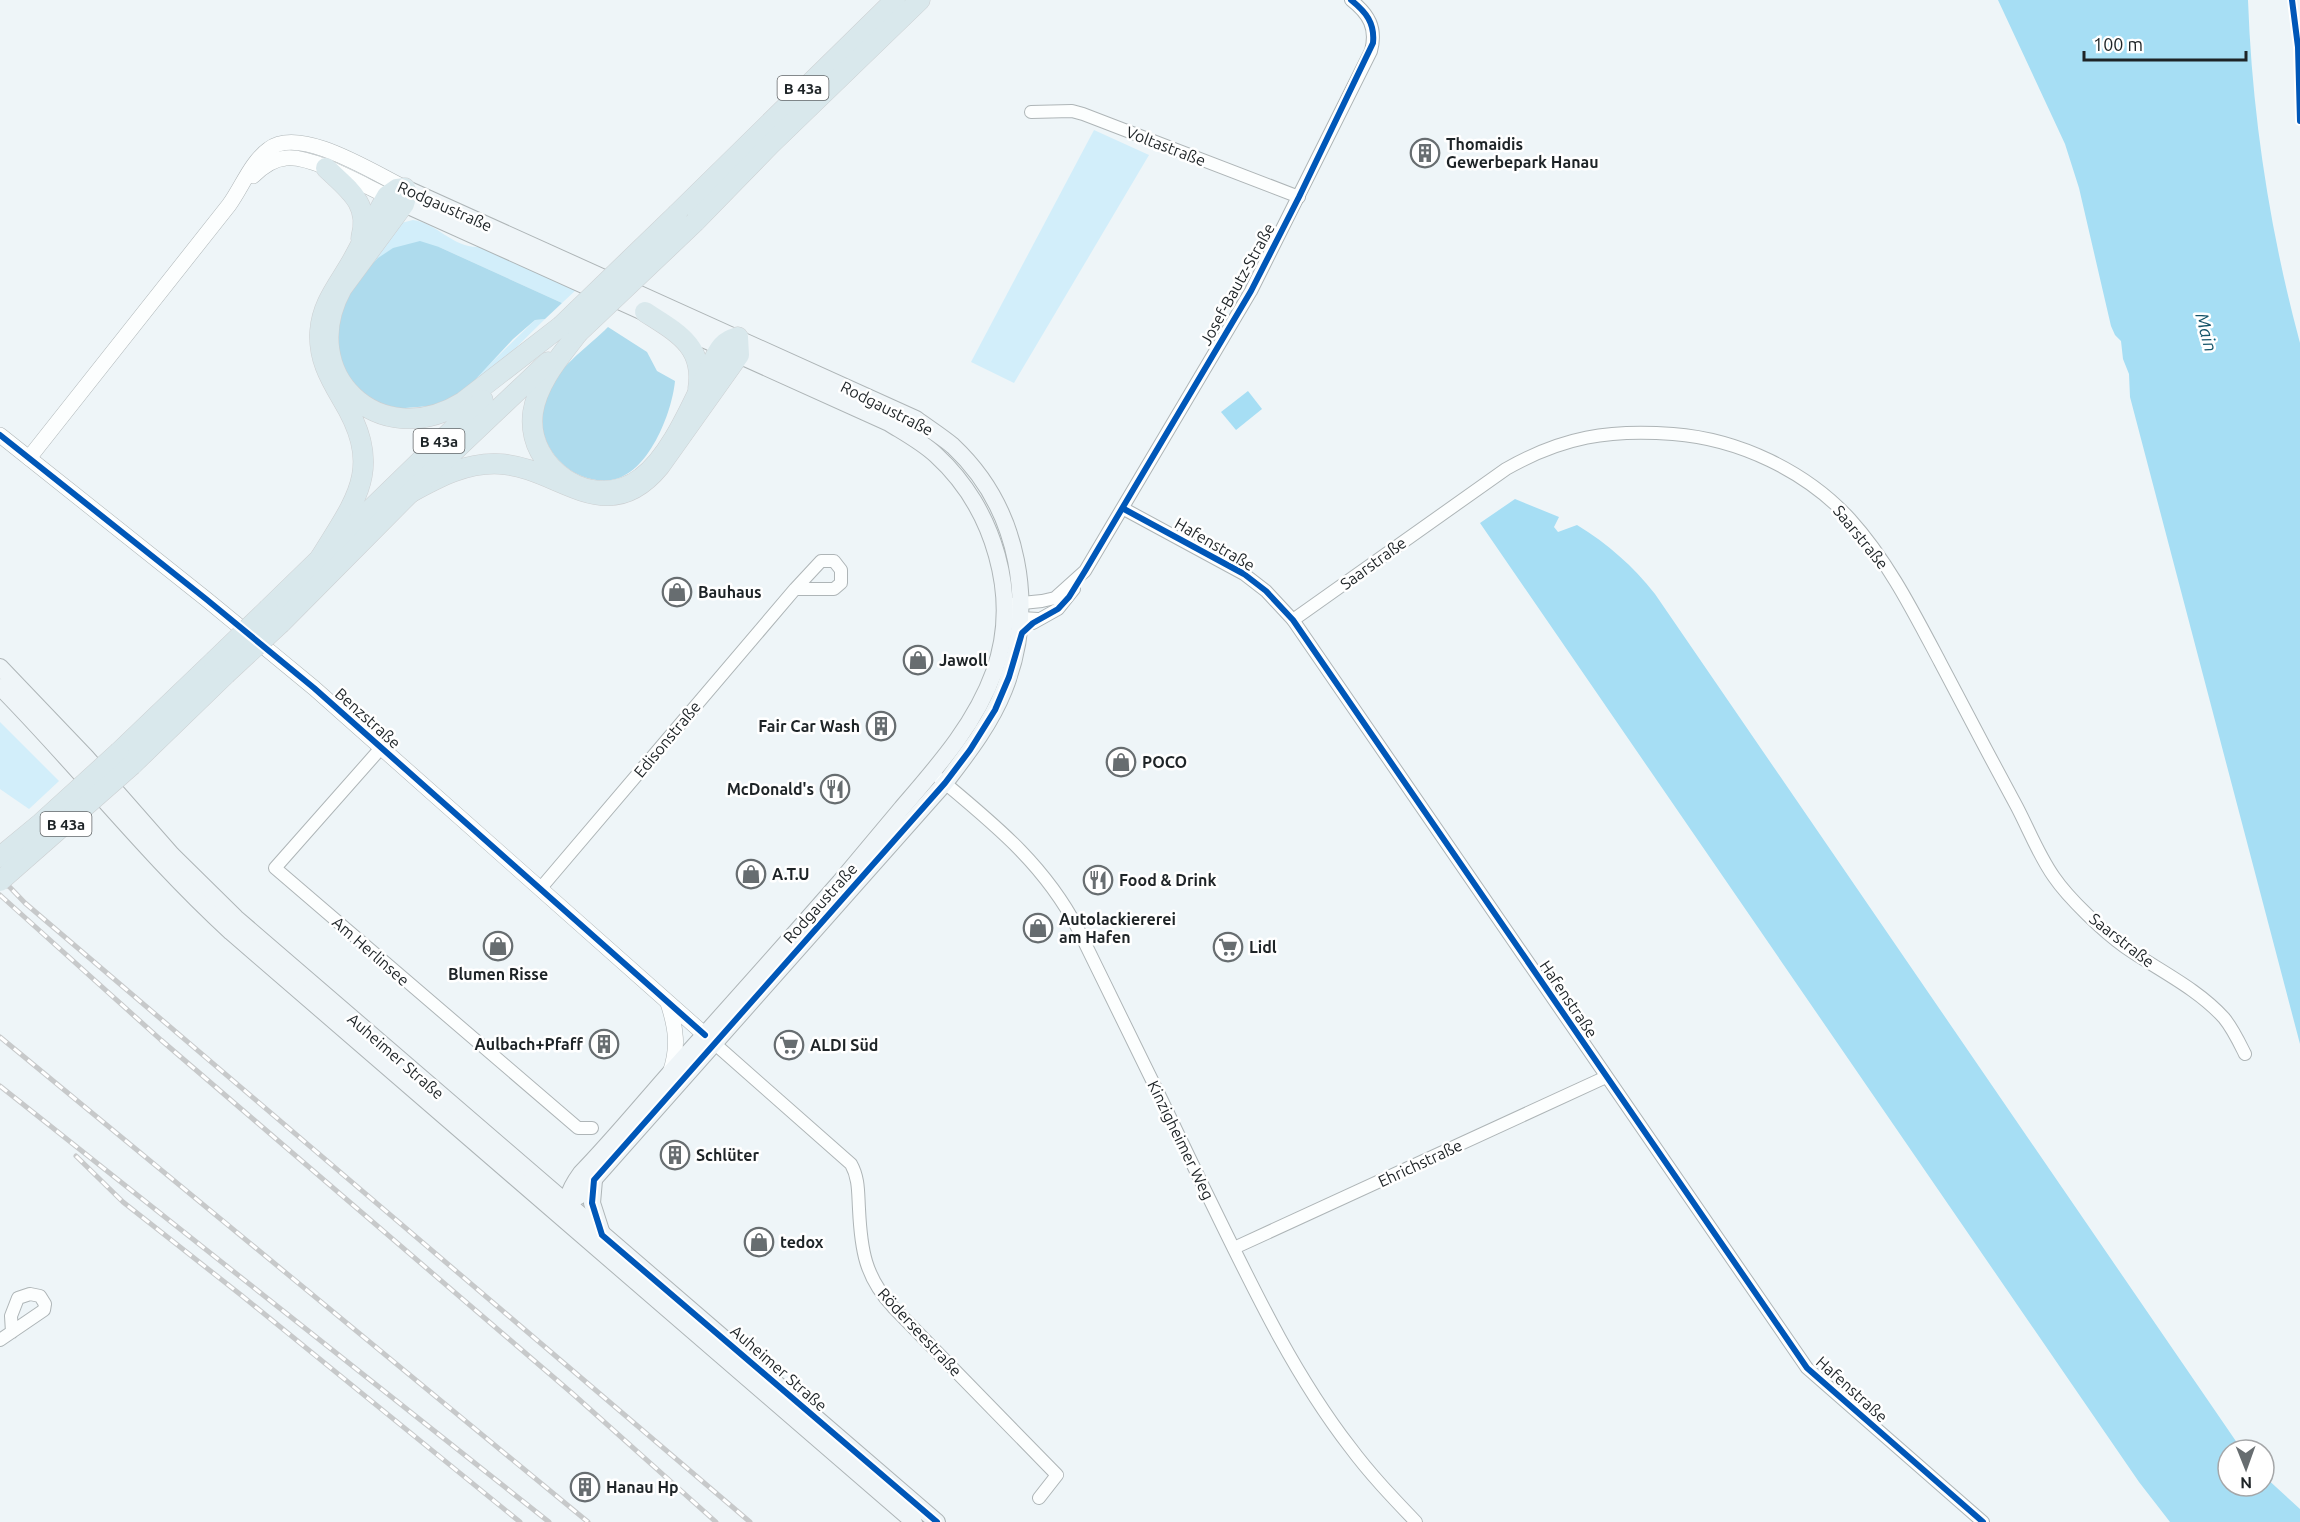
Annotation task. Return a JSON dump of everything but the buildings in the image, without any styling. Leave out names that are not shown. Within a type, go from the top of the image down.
[{"type":"highway","name":"B 43a","points":[[0,881],[274,616],[410,493],[569,329],[676,214],[895,0]]},
{"type":"highway","name":"B 43a","points":[[274,616],[320,558],[569,329],[695,222],[771,144],[920,0]]},
{"type":"highway","points":[[326,168],[350,190],[361,206],[364,221],[358,249]]},
{"type":"highway","points":[[320,558],[354,504],[363,478],[361,440],[354,421],[328,375],[323,361],[320,338],[322,315],[327,302],[358,249],[399,196]]},
{"type":"highway","points":[[399,196],[342,288],[331,315],[328,335],[331,359],[340,380],[356,400],[374,412],[390,417],[419,419],[435,416],[463,402],[569,329]]},
{"type":"highway","points":[[645,312],[676,333],[690,346],[698,364],[700,379],[698,392]]},
{"type":"highway","points":[[569,329],[535,401],[532,419],[534,436],[539,453],[554,471],[568,481],[587,488],[606,491],[625,487],[643,477],[653,467],[681,426],[698,392],[733,346]]},
{"type":"highway","points":[[410,493],[464,467],[491,463],[526,469],[570,488],[592,494],[612,495],[634,488],[648,479],[660,466],[733,346]]},
{"type":"highway","name":"B 43a","points":[[0,857],[125,759]]},
{"type":"main road","name":"Rodgaustraße","points":[[399,196],[645,312],[916,419],[953,446],[968,462],[997,504],[1014,547],[1021,610],[1019,640],[1009,677],[995,710],[970,750],[939,778],[710,1040],[587,1176]]},
{"type":"main road","name":"Rodgaustraße","points":[[399,196],[733,346],[889,423],[936,455],[967,492],[984,520],[997,554],[1004,608],[999,655],[987,689],[939,778]]},
{"type":"main road","name":"Auheimer Straße","points":[[0,667],[86,757],[172,855],[236,918],[602,1235],[840,1449],[914,1522]]},
{"type":"main road","name":"Auheimer Straße","points":[[0,687],[193,898],[268,965],[571,1225],[840,1449],[938,1522]]},
{"type":"main road","name":"Rodgaustraße","points":[[566,1203],[575,1199],[587,1176],[670,1073],[710,1040]]},
{"type":"main road","points":[[533,1174],[554,1180],[587,1176],[592,1203],[602,1235]]},
{"type":"main road","points":[[546,1203],[566,1203],[571,1225]]},
{"type":"street","name":"Josef-Bautz-Straße","points":[[1004,608],[1021,610],[1055,598],[1082,575],[1124,509],[1251,291],[1373,43],[1374,29],[1371,22],[1363,10],[1351,0]]},
{"type":"street","name":"Voltastraße","points":[[1031,112],[1072,111],[1083,114],[1299,197]]},
{"type":"street","name":"Rodgaustraße","points":[[29,458],[239,191],[262,155],[282,142],[295,141],[323,148],[399,196]]},
{"type":"street","name":"Rodgaustraße","points":[[239,191],[259,171],[278,159],[296,158],[399,196]]},
{"type":"street","name":"Saarstraße","points":[[1293,620],[1506,470],[1536,452],[1554,445],[1608,434],[1656,433],[1711,440],[1760,456],[1799,477],[1829,499],[1851,520],[1881,558],[1922,628],[2054,877],[2111,935],[2182,984],[2223,1016],[2233,1029],[2245,1054]]},
{"type":"street","name":"Benzstraße","points":[[0,435],[314,688],[710,1040]]},
{"type":"street","name":"Hafenstraße","points":[[1124,509],[1244,574],[1266,591],[1293,620],[1807,1368],[1983,1522]]},
{"type":"street","points":[[1019,640],[1027,628],[1038,619],[1058,609],[1069,597],[1082,575]]},
{"type":"street","name":"Edisonstraße","points":[[540,889],[795,589]]},
{"type":"street","points":[[1021,610],[1038,619]]},
{"type":"street","name":"Am Herlinsee","points":[[381,748],[275,868],[578,1128],[592,1128]]},
{"type":"street","name":"Kinzigheimer Weg","points":[[939,778],[1024,852],[1053,886],[1068,909],[1282,1342],[1332,1423],[1366,1468],[1416,1522]]},
{"type":"street","points":[[668,1003],[677,1045],[670,1073]]},
{"type":"street","name":"Röderseestraße","points":[[710,1040],[851,1164],[858,1182],[861,1244],[874,1283],[881,1294],[1057,1475],[1039,1498]]},
{"type":"street","name":"Ehrichstraße","points":[[1234,1248],[1606,1077]]},
{"type":"street","points":[[0,1340],[12,1332]]},
{"type":"shaded area","points":[[1094,130],[1149,155],[1014,383],[971,362]]},
{"type":"shaded area","points":[[413,220],[422,222],[462,244],[480,247],[576,290],[562,303],[439,247],[458,395],[535,320],[545,319],[462,401],[334,316],[401,223]]},
{"type":"shaded area","points":[[420,241],[439,247],[562,303],[545,319],[535,320],[513,339],[473,382],[442,405],[393,409],[369,399],[344,372],[336,340],[342,305],[366,270],[393,248]]},
{"type":"shaded area","points":[[608,327],[647,352],[657,371],[675,381],[663,425],[647,455],[624,476],[611,480],[595,480],[567,468],[556,457],[543,430],[541,414],[548,388],[563,369]]},
{"type":"shaded area","points":[[0,722],[59,781],[29,809],[0,789]]},
{"type":"water","name":"Main","points":[[1998,0],[2248,0],[2258,130],[2264,173],[2280,259],[2300,343],[2300,1044],[2130,397],[2129,374],[2123,359],[2121,341],[2111,326],[2079,188],[2065,144]]},
{"type":"water","points":[[1248,391],[1262,409],[1236,430],[1221,412]]},
{"type":"water","points":[[1515,499],[1559,517],[1554,527],[1558,532],[1577,525],[1588,532],[1629,565],[1655,594],[2234,1438],[2216,1438],[2216,1498],[2276,1498],[2276,1487],[2300,1509],[2300,1522],[2170,1522],[2139,1482],[1480,523]]},
{"type":"railway","points":[[0,877],[25,903],[750,1522]]},
{"type":"railway","points":[[0,895],[161,1040],[573,1394],[716,1522]]},
{"type":"railway","points":[[0,1037],[588,1522]]},
{"type":"railway","points":[[0,1086],[549,1522]]},
{"type":"railway","points":[[76,1156],[123,1202],[520,1522]]},
{"type":"cycle path","points":[[937,1522],[602,1235],[592,1203],[594,1180],[945,783],[970,750],[995,710],[1009,677],[1022,633],[1033,623],[1058,609],[1069,597],[1251,291],[1373,43],[1373,30],[1368,18],[1351,0]]},
{"type":"cycle path","points":[[2292,0],[2298,47],[2300,121]]},
{"type":"cycle path","points":[[0,435],[314,688],[705,1035]]},
{"type":"cycle path","points":[[1124,509],[1244,574],[1266,591],[1293,620],[1807,1368],[1983,1522]]},
{"type":"place","name":"Thomaidis Gewerbepark Hanau","points":[[1425,153]]},
{"type":"place","name":"Bauhaus","points":[[677,592]]},
{"type":"place","name":"Jawoll","points":[[918,660]]},
{"type":"place","name":"Fair Car Wash","points":[[881,726]]},
{"type":"place","name":"POCO","points":[[1121,762]]},
{"type":"place","name":"McDonald's","points":[[835,789]]},
{"type":"place","name":"A.T.U","points":[[751,874]]},
{"type":"place","name":"Food & Drink","points":[[1098,880]]},
{"type":"place","name":"Autolackiererei am Hafen","points":[[1038,928]]},
{"type":"place","name":"Blumen Risse","points":[[498,946]]},
{"type":"place","name":"Lidl","points":[[1228,947]]},
{"type":"place","name":"Aulbach+Pfaff","points":[[604,1044]]},
{"type":"place","name":"ALDI Süd","points":[[789,1045]]},
{"type":"place","name":"Schlüter","points":[[675,1155]]},
{"type":"place","name":"tedox","points":[[759,1242]]},
{"type":"place","name":"Hanau Hp","points":[[585,1487]]}]
